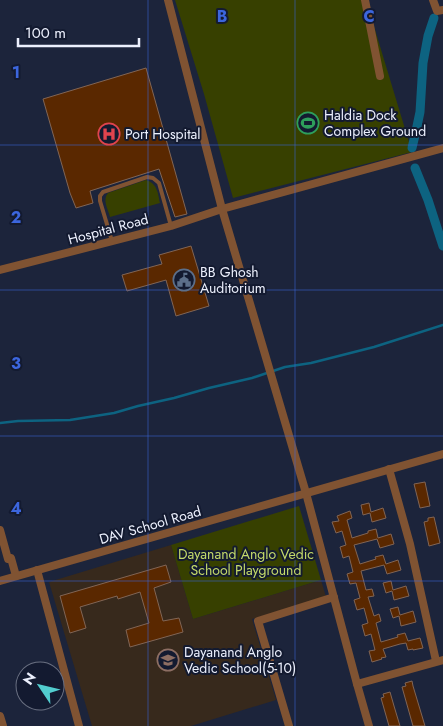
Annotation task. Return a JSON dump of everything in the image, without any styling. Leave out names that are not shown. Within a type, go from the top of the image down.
[{"type":"street","points":[[168,0],[222,208],[306,493],[369,726]]},
{"type":"street","points":[[365,0],[380,76]]},
{"type":"street","points":[[433,0],[437,12],[443,10]]},
{"type":"street","name":"Hospital Road","points":[[0,270],[171,226],[222,208],[443,148]]},
{"type":"street","name":"DAV School Road","points":[[0,581],[443,454]]},
{"type":"street","points":[[357,684],[440,660],[389,469]]},
{"type":"street","points":[[0,530],[8,559],[10,558],[16,576]]},
{"type":"street","points":[[37,570],[79,726]]},
{"type":"street","points":[[289,726],[258,621],[334,598]]},
{"type":"street","points":[[0,716],[3,726]]},
{"type":"lane","points":[[112,241],[100,196],[103,192],[147,177],[159,183],[171,226]]},
{"type":"shaded area","name":"Dayanand Anglo Vedic School(5-10)","points":[[171,545],[193,619],[321,580],[326,597],[252,619],[276,700],[191,726],[92,726],[49,582]]},
{"type":"green space","name":"Haldia Dock Complex Ground","points":[[175,0],[366,0],[412,152],[233,198]]},
{"type":"green space","points":[[146,180],[155,186],[160,203],[110,217],[105,202],[108,193]]},
{"type":"green space","name":"Dayanand Anglo Vedic School Playground","points":[[299,506],[321,580],[193,619],[171,545]]},
{"type":"building","name":"Port Hospital","points":[[146,68],[187,214],[175,217],[159,169],[90,191],[93,203],[76,208],[43,99]]},
{"type":"building","name":"BB Ghosh Auditorium","points":[[191,246],[209,306],[176,316],[166,280],[127,291],[122,275],[162,264],[159,255]]},
{"type":"building","points":[[425,482],[430,506],[420,508],[414,484]]},
{"type":"building","points":[[369,503],[371,512],[383,508],[386,518],[372,522],[370,513],[363,515],[361,505]]},
{"type":"building","points":[[350,511],[352,518],[347,520],[352,538],[376,529],[378,538],[391,534],[394,544],[380,548],[377,539],[354,545],[360,564],[383,555],[386,564],[398,560],[401,570],[387,574],[384,565],[361,571],[366,590],[372,589],[374,596],[368,597],[374,616],[379,614],[381,621],[376,623],[381,642],[405,633],[408,641],[420,638],[423,648],[408,650],[406,643],[400,644],[383,649],[386,657],[372,662],[369,651],[375,650],[371,634],[365,636],[362,625],[368,623],[364,608],[357,610],[354,600],[360,598],[356,583],[350,584],[347,574],[353,572],[349,556],[343,558],[340,547],[346,545],[342,531],[336,533],[332,522],[339,521],[337,516]]},
{"type":"building","points":[[434,517],[440,543],[429,546],[424,522],[428,521],[428,518]]},
{"type":"building","points":[[166,565],[171,582],[154,588],[163,621],[179,618],[183,632],[130,647],[126,630],[149,623],[140,592],[118,599],[117,596],[80,607],[86,628],[70,633],[60,596]]},
{"type":"building","points":[[391,581],[393,590],[406,586],[409,596],[394,600],[392,591],[386,593],[383,583]]},
{"type":"building","points":[[398,607],[400,615],[413,611],[416,622],[401,626],[399,616],[393,618],[390,609]]},
{"type":"building","points":[[412,681],[425,726],[413,726],[402,687],[406,686],[405,683]]},
{"type":"building","points":[[390,692],[400,726],[389,726],[381,698],[384,697],[383,694]]},
{"type":"waterway","points":[[412,148],[420,112],[423,63],[428,36],[434,18]]},
{"type":"waterway","points":[[415,168],[443,246]]},
{"type":"waterway","points":[[0,423],[70,420],[114,413],[252,378],[285,367],[311,363],[374,347],[443,325]]},
{"type":"place","name":"Haldia Dock Complex Ground","points":[[308,123]]},
{"type":"place","name":"Port Hospital","points":[[109,134]]},
{"type":"place","name":"BB Ghosh Auditorium","points":[[184,280]]},
{"type":"place","name":"Dayanand Anglo Vedic School(5-10)","points":[[168,660]]}]
